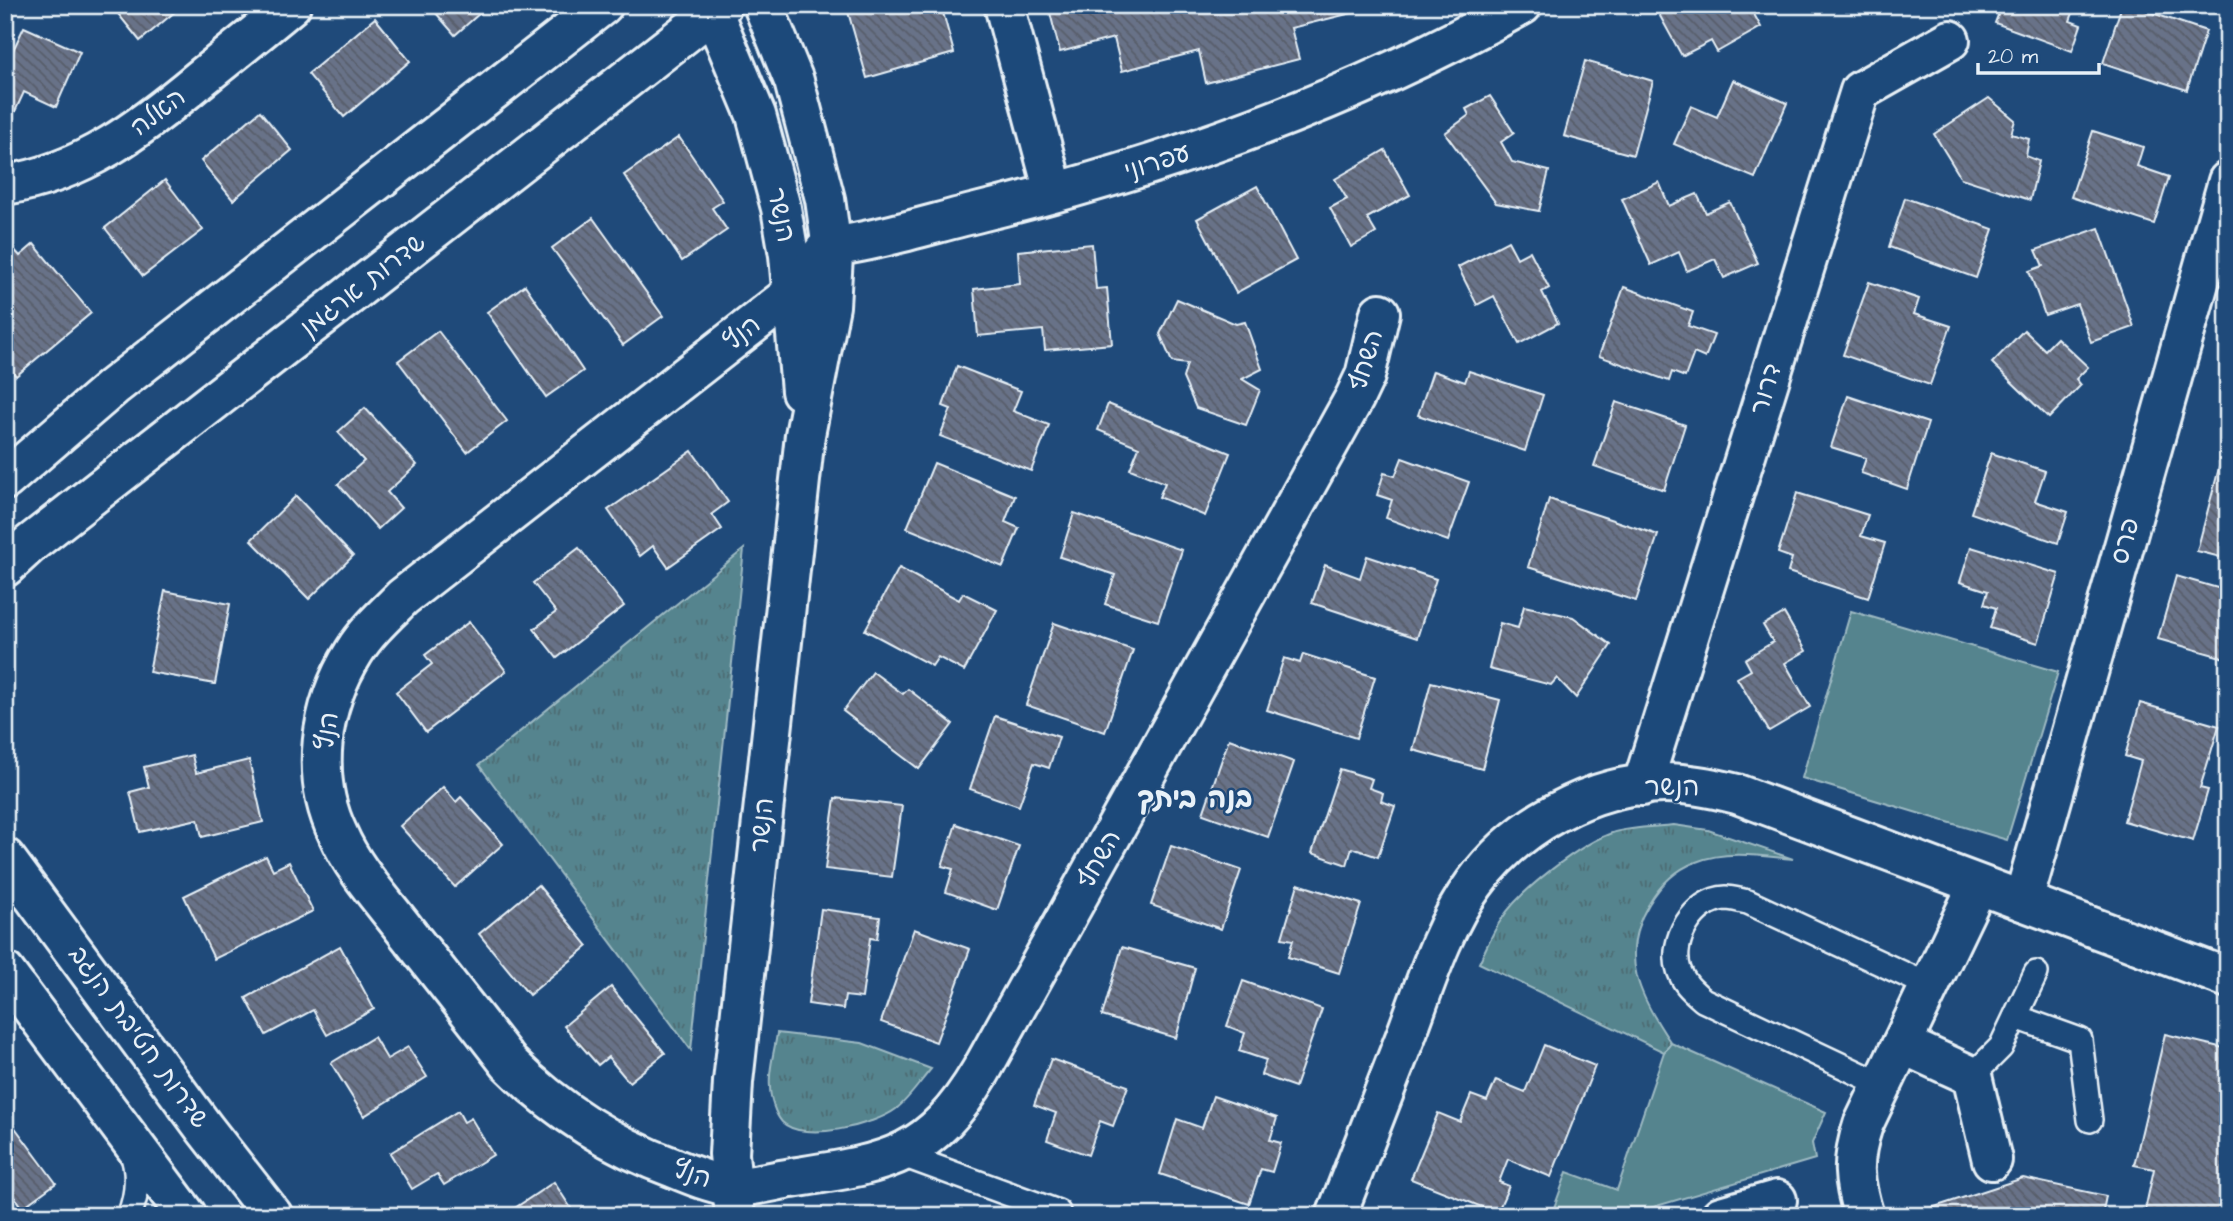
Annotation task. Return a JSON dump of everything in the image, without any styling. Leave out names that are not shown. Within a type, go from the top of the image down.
[{"type":"street","points":[[5,480],[113,387],[603,5]]},
{"type":"street","name":"הנשר","points":[[734,1201],[729,1154],[733,1082],[804,435],[830,306],[832,247],[825,199],[794,81],[763,5]]},
{"type":"street","points":[[1004,5],[1054,192]]},
{"type":"street","name":"עפרוני","points":[[832,247],[1003,207],[1186,153],[1281,118],[1388,73],[1472,33],[1522,5]]},
{"type":"street","name":"הנשר","points":[[715,8],[756,115],[770,161],[789,255],[804,435]]},
{"type":"street","name":"שדרות ארגמן","points":[[5,567],[30,544],[715,8]]},
{"type":"street","name":"האלה","points":[[5,185],[69,168],[114,145],[156,116],[279,9]]},
{"type":"street","name":"דרור","points":[[1642,786],[1860,91],[1950,40]]},
{"type":"street","name":"פרס","points":[[2023,901],[2228,181]]},
{"type":"street","points":[[792,293],[820,256],[832,247]]},
{"type":"street","name":"הנץ","points":[[734,1201],[598,1133],[536,1090],[509,1063],[361,873],[337,834],[325,795],[321,756],[326,719],[337,684],[354,652],[377,622],[403,597],[792,293]]},
{"type":"street","name":"השחף","points":[[734,1201],[900,1154],[917,1145],[946,1120],[965,1097],[1355,397],[1365,376],[1380,313]]},
{"type":"street","name":"הנשר","points":[[1336,1216],[1445,935],[1473,884],[1504,849],[1541,821],[1581,801],[1622,788],[1663,783],[1702,785],[1737,794],[2228,978]]},
{"type":"street","name":"שדרות חטיבת הנגב","points":[[5,858],[205,1129],[273,1216]]},
{"type":"street","points":[[1864,1216],[1854,1184],[1857,1144],[1863,1125],[1978,885]]},
{"type":"street","points":[[5,972],[187,1216]]},
{"type":"street","points":[[1902,1044],[1972,1076],[1992,1160]]},
{"type":"street","points":[[1721,1216],[1777,1200]]},
{"type":"lane","points":[[1883,1086],[1703,1000],[1686,985],[1678,967],[1678,948],[1683,930],[1693,914],[1708,903],[1726,898],[1748,902],[1930,986]]},
{"type":"lane","points":[[1972,1076],[2001,1047],[2036,973]]},
{"type":"lane","points":[[2016,1017],[2080,1040],[2090,1120]]},
{"type":"lane","points":[[127,1137],[136,1163],[137,1178],[129,1216]]},
{"type":"lane","points":[[900,1154],[1058,1212]]},
{"type":"green space","points":[[744,549],[691,1050],[479,765]]},
{"type":"green space","points":[[1851,611],[2058,672],[2007,840],[1802,778]]},
{"type":"green space","points":[[1674,825],[1708,830],[1793,859],[1744,855],[1708,858],[1688,865],[1675,874],[1653,897],[1640,923],[1634,959],[1642,993],[1671,1043],[1664,1052],[1479,963],[1495,930],[1510,908],[1552,869],[1601,837],[1637,828]]},
{"type":"green space","points":[[777,1033],[862,1043],[931,1069],[896,1109],[872,1121],[822,1131],[792,1128],[779,1119],[771,1096],[770,1074]]},
{"type":"green space","points":[[1671,1043],[1826,1112],[1812,1143],[1815,1159],[1623,1216],[1551,1216],[1567,1172],[1617,1190],[1664,1052]]},
{"type":"building","points":[[111,5],[183,5],[140,41]]},
{"type":"building","points":[[429,5],[489,5],[455,35]]},
{"type":"building","points":[[846,5],[941,5],[954,53],[867,78]]},
{"type":"building","points":[[1048,5],[1185,5],[1187,12],[1215,5],[1376,7],[1291,28],[1299,59],[1206,83],[1199,51],[1122,71],[1114,38],[1060,52]]},
{"type":"building","points":[[1749,5],[1761,27],[1717,52],[1711,41],[1682,56],[1655,7]]},
{"type":"building","points":[[2002,5],[2076,5],[2070,21],[2081,25],[2072,51],[1995,23]]},
{"type":"building","points":[[2122,5],[2206,31],[2187,90],[2103,63]]},
{"type":"building","points":[[375,18],[410,61],[344,117],[308,74]]},
{"type":"building","points":[[24,27],[80,52],[56,107],[24,92],[5,133],[5,67]]},
{"type":"building","points":[[1585,61],[1653,81],[1633,155],[1564,136]]},
{"type":"building","points":[[1733,80],[1787,103],[1755,178],[1674,144],[1691,106],[1717,117]]},
{"type":"building","points":[[1490,96],[1514,133],[1501,142],[1512,162],[1549,171],[1539,211],[1496,203],[1445,133],[1469,115],[1466,109]]},
{"type":"building","points":[[1989,98],[2015,120],[2011,134],[2029,139],[2026,156],[2039,161],[2030,200],[1961,178],[1934,134]]},
{"type":"building","points":[[260,111],[292,150],[233,200],[201,161]]},
{"type":"building","points":[[2093,131],[2143,147],[2137,166],[2169,177],[2154,224],[2071,197]]},
{"type":"building","points":[[679,137],[723,201],[712,208],[727,230],[682,261],[624,175]]},
{"type":"building","points":[[1385,150],[1410,195],[1367,218],[1376,233],[1351,247],[1330,208],[1347,199],[1335,179]]},
{"type":"building","points":[[165,180],[203,230],[143,276],[105,228]]},
{"type":"building","points":[[1659,182],[1669,206],[1697,194],[1706,213],[1730,202],[1758,263],[1724,278],[1715,259],[1687,271],[1679,252],[1651,265],[1622,199]]},
{"type":"building","points":[[1257,186],[1296,260],[1236,293],[1197,219]]},
{"type":"building","points":[[1905,198],[1993,229],[1976,278],[1889,247]]},
{"type":"building","points":[[593,218],[663,316],[623,345],[552,248]]},
{"type":"building","points":[[2099,228],[2134,327],[2091,342],[2077,304],[2045,315],[2029,271],[2043,266],[2036,250]]},
{"type":"building","points":[[5,239],[20,256],[34,244],[91,313],[16,376],[5,362]]},
{"type":"building","points":[[1508,241],[1517,258],[1530,251],[1549,288],[1542,292],[1558,323],[1519,344],[1494,296],[1477,305],[1458,267]]},
{"type":"building","points":[[1092,244],[1096,289],[1107,288],[1112,344],[1045,350],[1043,330],[978,336],[974,289],[1020,284],[1018,251]]},
{"type":"building","points":[[1869,282],[1919,299],[1914,314],[1951,326],[1930,385],[1843,355]]},
{"type":"building","points":[[525,285],[583,371],[546,397],[487,312]]},
{"type":"building","points":[[1624,287],[1693,312],[1688,326],[1714,335],[1705,358],[1694,353],[1685,377],[1672,372],[1669,381],[1599,356]]},
{"type":"building","points":[[1177,299],[1236,324],[1245,322],[1262,369],[1242,379],[1260,390],[1246,425],[1196,408],[1183,378],[1187,364],[1172,362],[1160,334]]},
{"type":"building","points":[[2024,330],[2045,350],[2057,338],[2088,367],[2076,379],[2081,385],[2049,418],[1992,363]]},
{"type":"building","points":[[438,331],[507,421],[467,452],[398,361]]},
{"type":"building","points":[[957,366],[1021,391],[1013,411],[1049,425],[1031,471],[940,436],[951,409],[943,406]]},
{"type":"building","points":[[1433,371],[1465,382],[1469,371],[1543,395],[1525,451],[1418,415]]},
{"type":"building","points":[[1848,396],[1928,423],[1907,489],[1861,473],[1866,458],[1831,447]]},
{"type":"building","points":[[1616,402],[1685,425],[1664,490],[1594,466]]},
{"type":"building","points":[[1108,404],[1230,453],[1205,516],[1159,497],[1165,483],[1130,469],[1139,447],[1098,430]]},
{"type":"building","points":[[365,408],[417,465],[387,492],[401,508],[378,529],[338,484],[364,461],[338,432]]},
{"type":"building","points":[[692,451],[728,502],[712,514],[722,529],[668,567],[653,546],[640,556],[608,510]]},
{"type":"building","points":[[1991,453],[2045,471],[2035,501],[2068,512],[2058,543],[1971,513]]},
{"type":"building","points":[[1402,458],[1469,482],[1448,541],[1386,518],[1392,500],[1377,495],[1384,473],[1395,476]]},
{"type":"building","points":[[934,463],[1015,496],[1005,522],[1019,528],[1003,567],[907,528]]},
{"type":"building","points":[[2219,468],[2228,471],[2228,559],[2197,551]]},
{"type":"building","points":[[1797,493],[1868,515],[1861,536],[1885,543],[1868,598],[1788,572],[1792,558],[1778,553]]},
{"type":"building","points":[[296,496],[353,556],[309,599],[251,540]]},
{"type":"building","points":[[1549,499],[1658,535],[1636,601],[1528,567]]},
{"type":"building","points":[[1074,513],[1182,550],[1158,621],[1105,604],[1115,575],[1060,557]]},
{"type":"building","points":[[1971,547],[2059,574],[2038,643],[1990,628],[1996,608],[1984,604],[1988,591],[1960,582]]},
{"type":"building","points":[[579,548],[624,606],[557,658],[534,629],[556,612],[533,583]]},
{"type":"building","points":[[1367,556],[1436,579],[1417,638],[1312,603],[1325,565],[1360,578]]},
{"type":"building","points":[[899,568],[959,600],[963,593],[997,610],[964,671],[938,657],[932,666],[865,630]]},
{"type":"building","points":[[2176,576],[2228,591],[2228,659],[2158,639]]},
{"type":"building","points":[[165,591],[230,604],[215,684],[149,672]]},
{"type":"building","points":[[1524,606],[1573,617],[1611,645],[1576,698],[1557,678],[1551,685],[1489,669],[1500,623],[1518,628]]},
{"type":"building","points":[[1784,613],[1806,651],[1785,663],[1810,707],[1769,731],[1737,678],[1751,670],[1745,659],[1773,642],[1763,625]]},
{"type":"building","points":[[469,622],[506,671],[426,732],[396,692],[432,664],[425,655]]},
{"type":"building","points":[[1054,623],[1133,650],[1105,732],[1026,705]]},
{"type":"building","points":[[1303,654],[1375,677],[1356,738],[1267,710],[1284,658],[1300,663]]},
{"type":"building","points":[[873,672],[903,694],[908,689],[953,724],[919,769],[843,711]]},
{"type":"building","points":[[1431,682],[1500,700],[1482,769],[1413,750]]},
{"type":"building","points":[[2140,703],[2219,726],[2200,788],[2208,790],[2193,841],[2124,821],[2141,761],[2125,756]]},
{"type":"building","points":[[995,716],[1059,737],[1049,768],[1034,763],[1019,806],[970,789]]},
{"type":"building","points":[[1229,739],[1294,762],[1268,837],[1203,814]]},
{"type":"building","points":[[192,755],[196,773],[249,760],[263,822],[202,837],[198,819],[140,832],[130,792],[149,787],[144,767]]},
{"type":"building","points":[[1340,769],[1372,779],[1369,788],[1383,793],[1381,801],[1395,806],[1378,857],[1352,848],[1347,865],[1312,853]]},
{"type":"building","points":[[443,787],[456,802],[461,797],[503,844],[455,887],[400,826]]},
{"type":"building","points":[[835,798],[902,806],[892,877],[825,869]]},
{"type":"building","points":[[956,824],[1019,846],[997,910],[946,892],[953,869],[942,866]]},
{"type":"building","points":[[1171,846],[1241,870],[1221,929],[1151,905]]},
{"type":"building","points":[[266,856],[273,870],[289,862],[313,911],[214,959],[184,896]]},
{"type":"building","points":[[1298,884],[1361,904],[1339,973],[1288,957],[1293,940],[1282,938]]},
{"type":"building","points":[[538,885],[588,946],[529,995],[479,934]]},
{"type":"building","points":[[821,909],[880,917],[877,939],[870,938],[862,998],[845,996],[843,1009],[808,1004]]},
{"type":"building","points":[[914,929],[970,949],[936,1042],[881,1022]]},
{"type":"building","points":[[340,946],[374,1009],[327,1035],[313,1010],[266,1035],[246,998]]},
{"type":"building","points":[[1122,947],[1195,968],[1176,1038],[1102,1016]]},
{"type":"building","points":[[1243,981],[1322,1009],[1295,1087],[1261,1075],[1266,1060],[1239,1051],[1245,1033],[1227,1026]]},
{"type":"building","points":[[611,987],[665,1053],[629,1082],[608,1057],[598,1065],[564,1026]]},
{"type":"building","points":[[2165,1034],[2228,1049],[2228,1216],[1907,1216],[2023,1178],[2106,1196],[2103,1211],[2144,1215],[2154,1169],[2134,1165]]},
{"type":"building","points":[[374,1037],[387,1059],[408,1047],[427,1077],[364,1116],[331,1063]]},
{"type":"building","points":[[1544,1045],[1595,1066],[1551,1177],[1508,1159],[1499,1182],[1509,1186],[1497,1213],[1411,1179],[1438,1113],[1460,1122],[1471,1095],[1487,1101],[1496,1080],[1525,1092]]},
{"type":"building","points":[[1051,1059],[1128,1086],[1113,1126],[1100,1121],[1088,1155],[1047,1140],[1056,1113],[1034,1105]]},
{"type":"building","points":[[1213,1096],[1277,1118],[1270,1140],[1281,1143],[1272,1172],[1261,1169],[1249,1204],[1160,1174],[1177,1119],[1202,1128]]},
{"type":"building","points":[[458,1111],[464,1122],[471,1118],[493,1155],[444,1185],[437,1174],[412,1189],[390,1153]]},
{"type":"building","points":[[5,1114],[56,1183],[22,1208],[12,1194],[5,1199]]},
{"type":"building","points":[[554,1182],[576,1216],[503,1216]]},
{"type":"district","name":"בנה ביתך","points":[[1195,798]]}]
